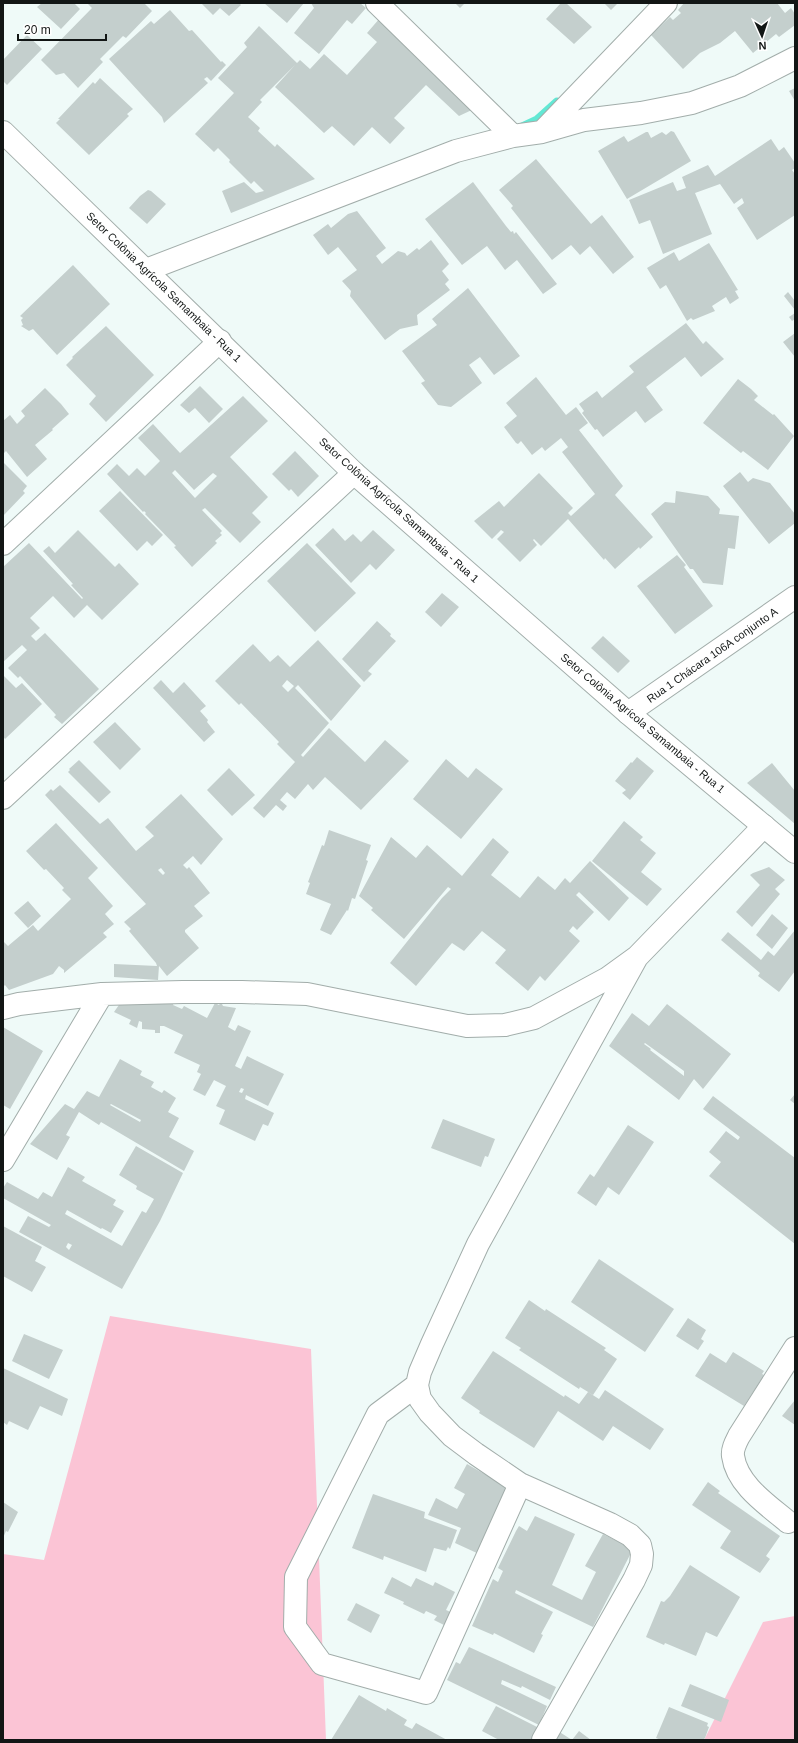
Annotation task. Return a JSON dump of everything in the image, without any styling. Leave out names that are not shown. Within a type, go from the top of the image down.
[{"type":"street","points":[[377,3],[513,136]]},
{"type":"street","points":[[542,132],[666,3]]},
{"type":"street","points":[[146,270],[456,151],[513,136],[542,132],[584,120],[641,113],[692,103],[740,86],[795,58]]},
{"type":"street","name":"Setor Colônia Agrícola Samambaia - Rua 1","points":[[3,132],[220,341],[354,473],[628,713],[795,852]]},
{"type":"street","points":[[3,544],[220,341]]},
{"type":"street","points":[[3,798],[354,473]]},
{"type":"street","name":"Rua 1 Chácara 106A conjunto A","points":[[628,713],[795,597]]},
{"type":"street","points":[[3,1008],[102,994],[183,992],[307,994],[468,1026],[505,1024],[534,1018],[608,978],[637,957],[764,826]]},
{"type":"street","points":[[544,1740],[634,1580],[641,1565],[642,1554],[640,1545],[630,1535],[610,1524],[520,1484],[452,1436],[424,1405],[419,1395],[417,1385],[420,1372],[432,1344],[478,1244],[637,957]]},
{"type":"street","points":[[3,1160],[102,994]]},
{"type":"street","points":[[788,1522],[745,1482],[738,1471],[733,1456],[734,1448],[739,1436],[795,1348]]},
{"type":"street","points":[[417,1385],[378,1414],[296,1577],[294,1626],[322,1664],[426,1693],[520,1484]]},
{"type":"shaded area","points":[[110,1316],[311,1349],[326,1740],[3,1740],[3,1554],[44,1560]]},
{"type":"shaded area","points":[[795,1616],[795,1740],[704,1740],[763,1622]]},
{"type":"building","points":[[42,3],[74,3],[80,9],[61,29],[37,7]]},
{"type":"building","points":[[87,3],[144,3],[152,11],[126,38],[123,36],[100,59],[103,62],[78,88],[64,73],[56,75],[41,60],[92,8]]},
{"type":"building","points":[[201,3],[239,3],[241,5],[229,16],[220,8],[213,15]]},
{"type":"building","points":[[264,3],[304,3],[287,23]]},
{"type":"building","points":[[311,3],[360,3],[366,8],[352,24],[347,20],[319,54],[294,33],[314,8]]},
{"type":"building","points":[[455,3],[465,3],[460,8]]},
{"type":"building","points":[[561,3],[566,3],[592,27],[574,44],[546,19]]},
{"type":"building","points":[[604,3],[618,3],[611,10]]},
{"type":"building","points":[[684,3],[777,3],[785,13],[791,8],[795,14],[795,25],[779,37],[776,34],[753,53],[735,31],[720,43],[700,53],[683,69],[651,35],[670,17],[673,20],[681,13],[678,10]]},
{"type":"building","points":[[170,10],[189,31],[192,30],[221,62],[222,61],[226,65],[211,81],[207,77],[204,79],[208,83],[164,123],[162,117],[109,59],[151,21],[154,24]]},
{"type":"building","points":[[380,18],[476,108],[459,116],[426,85],[394,118],[405,128],[390,144],[372,127],[354,146],[332,126],[324,133],[275,87],[295,65],[260,100],[262,102],[248,117],[260,128],[258,131],[275,147],[277,144],[315,179],[231,213],[222,191],[244,182],[256,193],[264,191],[254,181],[251,184],[229,162],[230,160],[218,148],[214,152],[195,134],[234,93],[218,78],[247,47],[244,43],[259,26],[297,63],[300,60],[310,69],[324,54],[347,75],[377,42],[367,33]]},
{"type":"building","points":[[27,35],[42,49],[7,85],[3,81],[3,60]]},
{"type":"building","points":[[100,78],[133,109],[127,114],[129,116],[89,155],[56,123],[93,82],[95,84]]},
{"type":"building","points":[[795,88],[795,101],[789,91]]},
{"type":"building","points":[[671,131],[674,132],[691,161],[627,199],[598,151],[624,136],[628,142],[646,132],[648,132],[651,138],[662,132],[666,135]]},
{"type":"building","points":[[771,139],[779,151],[784,147],[795,163],[795,168],[792,170],[795,174],[795,215],[757,240],[737,208],[744,203],[742,198],[734,204],[720,184],[695,193],[712,234],[663,254],[650,220],[639,224],[629,200],[673,182],[677,191],[686,188],[682,177],[708,165],[715,176]]},
{"type":"building","points":[[536,159],[591,224],[602,215],[634,257],[613,274],[590,246],[580,255],[571,245],[552,260],[511,208],[513,206],[499,190]]},
{"type":"building","points":[[473,182],[506,226],[511,232],[513,231],[514,234],[516,232],[557,284],[543,294],[517,260],[505,270],[487,246],[462,265],[425,219]]},
{"type":"building","points":[[148,190],[166,204],[147,224],[129,208]]},
{"type":"building","points":[[357,211],[386,248],[376,256],[382,264],[398,251],[405,253],[407,256],[417,248],[419,250],[431,240],[449,264],[442,271],[449,280],[445,284],[450,290],[417,315],[418,325],[400,329],[385,340],[350,296],[351,291],[342,281],[357,270],[338,247],[328,255],[313,235],[328,224],[331,228],[348,214]]},
{"type":"building","points":[[709,243],[738,290],[735,291],[739,298],[730,304],[726,297],[712,306],[715,311],[693,320],[691,318],[687,321],[666,285],[660,289],[647,268],[674,252],[679,261]]},
{"type":"building","points":[[73,265],[110,304],[57,355],[33,329],[29,331],[21,326],[23,325],[21,320],[23,318],[20,316]]},
{"type":"building","points":[[468,288],[520,356],[494,375],[480,357],[469,365],[482,383],[451,407],[438,405],[421,383],[425,381],[402,351],[437,325],[432,319]]},
{"type":"building","points":[[788,292],[795,301],[795,310],[784,296]]},
{"type":"building","points":[[795,313],[795,319],[792,321],[789,317]]},
{"type":"building","points":[[686,323],[703,344],[706,341],[724,359],[701,377],[685,357],[646,387],[663,410],[645,423],[636,411],[603,437],[597,429],[595,430],[582,413],[584,411],[579,404],[597,391],[602,398],[634,372],[629,366]]},
{"type":"building","points":[[106,326],[154,375],[106,422],[89,404],[96,396],[66,365],[73,358],[72,357]]},
{"type":"building","points":[[795,333],[795,357],[783,342]]},
{"type":"building","points":[[536,377],[566,415],[576,407],[588,423],[579,430],[623,486],[615,495],[653,537],[640,549],[639,547],[615,569],[605,558],[604,560],[568,519],[541,546],[534,539],[533,540],[537,545],[520,562],[497,539],[504,532],[501,530],[492,539],[474,521],[499,501],[504,507],[539,473],[573,508],[568,513],[571,516],[595,494],[562,452],[568,447],[561,438],[545,451],[542,447],[532,455],[521,441],[518,444],[516,443],[504,427],[517,416],[506,403]]},
{"type":"building","points":[[738,379],[758,396],[754,400],[773,415],[774,414],[794,436],[768,470],[743,451],[741,453],[703,423]]},
{"type":"building","points":[[200,386],[223,409],[209,423],[195,408],[189,413],[180,405]]},
{"type":"building","points":[[45,388],[69,414],[35,445],[47,459],[27,477],[6,451],[3,454],[3,421],[10,415],[17,424],[25,416],[21,411]]},
{"type":"building","points":[[243,396],[268,421],[230,457],[268,497],[252,513],[261,522],[240,543],[205,508],[202,510],[222,531],[220,533],[222,535],[215,541],[217,543],[192,567],[174,547],[176,546],[145,514],[146,513],[144,511],[143,512],[107,474],[117,464],[129,476],[137,468],[145,476],[160,461],[138,438],[153,424],[180,453]],"holes":[[[175,470],[194,490],[213,473],[217,476],[195,498],[172,473]]]},
{"type":"building","points":[[295,451],[319,476],[298,497],[291,489],[289,491],[272,474]]},
{"type":"building","points":[[3,462],[27,486],[23,491],[25,493],[3,516]]},
{"type":"building","points":[[740,472],[748,482],[753,478],[770,483],[795,514],[795,523],[769,544],[723,486]]},
{"type":"building","points":[[120,491],[163,535],[152,546],[147,541],[137,551],[99,511]]},
{"type":"building","points":[[676,491],[708,496],[720,509],[719,514],[739,516],[735,549],[728,548],[723,585],[703,583],[693,569],[690,569],[651,514],[665,502],[675,503]]},
{"type":"building","points":[[333,528],[345,541],[353,534],[361,542],[373,530],[395,550],[376,570],[370,564],[351,583],[315,545]]},
{"type":"building","points":[[78,530],[115,567],[119,563],[139,584],[102,620],[87,605],[74,618],[53,596],[30,618],[40,628],[31,636],[36,641],[45,633],[99,689],[62,724],[54,717],[56,715],[22,678],[20,676],[18,678],[8,668],[27,650],[22,645],[3,662],[3,567],[29,543],[82,599],[83,598],[71,585],[73,584],[43,551],[49,546],[55,553]]},
{"type":"building","points":[[307,543],[356,593],[315,632],[267,581]]},
{"type":"building","points":[[677,555],[686,565],[684,567],[713,606],[675,634],[637,586]]},
{"type":"building","points":[[442,593],[459,607],[441,627],[425,612]]},
{"type":"building","points":[[377,621],[396,641],[368,671],[372,674],[364,682],[342,659]]},
{"type":"building","points":[[603,636],[630,661],[618,673],[591,648]]},
{"type":"building","points":[[318,640],[361,686],[331,721],[298,685],[295,688],[329,723],[301,755],[303,757],[329,728],[365,762],[385,740],[409,761],[361,810],[325,777],[313,790],[308,784],[295,799],[287,792],[280,800],[287,806],[283,811],[276,805],[264,818],[253,808],[295,762],[277,744],[279,742],[241,703],[239,705],[215,681],[253,644],[270,662],[278,655],[290,667]],"holes":[[[287,680],[294,686],[288,692],[282,686]]]},
{"type":"building","points":[[3,675],[16,688],[22,683],[42,704],[5,739],[3,736]]},
{"type":"building","points":[[161,680],[173,693],[184,682],[206,706],[200,711],[208,720],[207,722],[215,732],[204,742],[153,688]]},
{"type":"building","points":[[115,722],[141,749],[120,770],[93,742]]},
{"type":"building","points":[[637,757],[654,771],[630,800],[622,793],[626,790],[615,781]]},
{"type":"building","points":[[446,759],[468,778],[476,768],[503,789],[461,839],[413,799]]},
{"type":"building","points":[[79,760],[111,792],[99,803],[68,772],[70,770],[69,769]]},
{"type":"building","points":[[772,763],[795,791],[795,824],[747,783]]},
{"type":"building","points":[[229,768],[255,795],[232,816],[207,790]]},
{"type":"building","points":[[60,785],[100,824],[108,818],[136,851],[154,836],[145,827],[181,794],[223,839],[201,865],[193,856],[183,865],[187,869],[189,867],[210,893],[194,906],[203,916],[185,930],[185,932],[199,948],[167,976],[159,966],[158,980],[114,977],[114,964],[157,966],[129,931],[131,929],[124,922],[146,904],[45,795],[51,789],[53,791]],"holes":[[[161,868],[165,873],[163,875],[158,870]]]},
{"type":"building","points":[[624,821],[643,837],[640,840],[656,853],[641,872],[662,889],[647,906],[592,861]]},
{"type":"building","points":[[56,823],[98,868],[88,878],[113,906],[105,914],[114,924],[103,933],[107,937],[64,973],[64,970],[59,966],[53,974],[9,990],[5,985],[3,987],[3,941],[8,946],[33,925],[38,931],[71,899],[62,890],[64,888],[26,851]]},
{"type":"building","points":[[329,830],[371,845],[366,860],[368,861],[355,899],[352,898],[348,911],[347,910],[331,935],[320,930],[331,904],[306,894],[310,883],[308,882],[322,845],[324,846]]},
{"type":"building","points":[[391,837],[416,858],[427,845],[462,876],[493,838],[509,852],[491,875],[520,898],[538,876],[555,890],[565,878],[570,883],[590,861],[629,898],[609,921],[579,892],[576,895],[594,912],[577,930],[573,926],[569,931],[580,941],[545,981],[540,976],[528,991],[495,963],[506,950],[482,931],[464,951],[452,943],[416,986],[390,963],[442,898],[451,889],[448,887],[404,939],[371,910],[373,908],[359,896]]},
{"type":"building","points":[[769,867],[785,880],[775,889],[780,894],[752,927],[736,912],[760,885],[750,875]]},
{"type":"building","points":[[28,901],[41,916],[28,928],[14,913]]},
{"type":"building","points":[[772,914],[788,928],[772,949],[756,935]]},
{"type":"building","points":[[795,930],[795,971],[779,992],[758,976],[760,973],[721,940],[728,932],[761,960],[768,951],[774,956]]},
{"type":"building","points":[[121,1002],[174,1002],[173,1005],[182,1009],[184,1006],[207,1018],[215,1003],[219,1005],[221,1002],[223,1006],[236,1008],[228,1027],[235,1031],[238,1025],[251,1031],[235,1066],[241,1069],[247,1056],[284,1074],[268,1106],[246,1095],[245,1099],[274,1113],[268,1126],[263,1124],[255,1141],[219,1124],[225,1110],[216,1106],[226,1086],[214,1080],[205,1096],[193,1090],[201,1074],[197,1072],[200,1065],[174,1053],[183,1035],[164,1026],[160,1026],[160,1033],[155,1033],[155,1030],[142,1029],[142,1022],[139,1021],[137,1028],[129,1024],[131,1020],[114,1012]],"holes":[[[241,1088],[244,1089],[242,1093],[239,1092]]]},
{"type":"building","points":[[667,1004],[731,1054],[703,1089],[694,1079],[679,1100],[609,1046],[632,1013],[649,1026]],"holes":[[[645,1043],[684,1071],[684,1076],[644,1044]]]},
{"type":"building","points":[[3,1027],[43,1051],[10,1109],[3,1105]]},
{"type":"building","points":[[120,1059],[142,1071],[140,1075],[154,1082],[151,1087],[162,1093],[164,1090],[176,1098],[168,1112],[179,1118],[169,1137],[194,1151],[184,1171],[101,1122],[99,1125],[79,1112],[66,1135],[70,1137],[57,1160],[30,1144],[65,1104],[74,1109],[87,1091],[99,1097]],"holes":[[[111,1104],[141,1120],[140,1122],[110,1105]]]},
{"type":"building","points":[[795,1094],[795,1104],[790,1100]]},
{"type":"building","points":[[713,1096],[795,1158],[795,1244],[709,1176],[721,1162],[709,1152],[726,1131],[738,1140],[740,1137],[703,1109]]},
{"type":"building","points":[[443,1119],[495,1139],[488,1157],[485,1156],[481,1167],[431,1148]]},
{"type":"building","points":[[628,1125],[654,1142],[619,1195],[608,1187],[596,1206],[577,1193],[590,1174],[594,1177]]},
{"type":"building","points":[[136,1146],[183,1173],[160,1221],[122,1289],[19,1232],[28,1216],[49,1227],[51,1225],[3,1198],[3,1188],[7,1182],[38,1199],[43,1192],[52,1197],[68,1167],[85,1177],[82,1181],[116,1200],[113,1205],[124,1211],[111,1233],[67,1210],[65,1214],[122,1246],[142,1211],[146,1213],[154,1199],[136,1189],[137,1186],[119,1175]],"holes":[[[68,1243],[72,1245],[69,1250],[66,1247]]]},
{"type":"building","points":[[3,1226],[42,1247],[35,1261],[46,1267],[32,1292],[3,1276]]},
{"type":"building","points":[[599,1259],[674,1309],[645,1352],[571,1302]]},
{"type":"building","points":[[529,1300],[545,1311],[546,1309],[606,1348],[604,1350],[617,1359],[593,1395],[580,1387],[579,1389],[519,1350],[521,1348],[505,1338]]},
{"type":"building","points":[[688,1318],[706,1330],[701,1339],[704,1341],[698,1350],[676,1336]]},
{"type":"building","points":[[24,1334],[63,1350],[49,1379],[12,1361]]},
{"type":"building","points":[[493,1351],[564,1397],[565,1395],[579,1404],[588,1392],[599,1399],[605,1390],[664,1429],[650,1450],[613,1426],[603,1441],[558,1411],[534,1448],[479,1413],[480,1411],[461,1398]]},
{"type":"building","points":[[733,1352],[764,1371],[762,1374],[764,1375],[744,1406],[695,1376],[710,1353],[726,1363]]},
{"type":"building","points":[[3,1368],[68,1399],[62,1416],[40,1406],[28,1430],[9,1421],[7,1425],[3,1422]]},
{"type":"building","points":[[795,1400],[795,1425],[782,1416]]},
{"type":"building","points":[[467,1464],[507,1487],[479,1554],[455,1543],[461,1528],[428,1515],[436,1498],[457,1509],[465,1494],[454,1488]]},
{"type":"building","points":[[708,1482],[720,1491],[718,1493],[780,1536],[766,1556],[770,1559],[760,1573],[720,1548],[731,1531],[692,1505]]},
{"type":"building","points":[[373,1494],[425,1512],[424,1518],[457,1530],[450,1549],[448,1547],[446,1551],[434,1548],[426,1572],[384,1556],[383,1560],[352,1548]]},
{"type":"building","points":[[3,1502],[18,1512],[8,1532],[6,1531],[3,1538]]},
{"type":"building","points":[[535,1516],[575,1534],[552,1585],[582,1600],[596,1572],[585,1566],[603,1534],[633,1549],[593,1627],[516,1590],[515,1593],[553,1612],[541,1634],[543,1635],[534,1653],[494,1633],[493,1635],[472,1626],[493,1579],[498,1582],[503,1571],[498,1568],[516,1531],[519,1526],[527,1531]]},
{"type":"building","points":[[690,1565],[740,1597],[717,1637],[706,1632],[696,1656],[646,1637],[661,1601],[664,1602],[670,1596]]},
{"type":"building","points":[[392,1577],[411,1587],[416,1578],[433,1586],[435,1582],[455,1592],[446,1610],[457,1615],[450,1628],[434,1620],[437,1616],[426,1611],[424,1614],[403,1604],[404,1602],[384,1593]]},
{"type":"building","points":[[356,1603],[380,1615],[371,1633],[347,1620]]},
{"type":"building","points":[[469,1647],[556,1687],[550,1700],[522,1686],[521,1688],[502,1680],[501,1684],[547,1706],[539,1725],[447,1680],[456,1662],[460,1664]]},
{"type":"building","points":[[690,1684],[729,1700],[721,1722],[681,1706]]},
{"type":"building","points":[[359,1695],[386,1711],[387,1708],[407,1720],[404,1725],[412,1729],[416,1723],[447,1740],[331,1740]]},
{"type":"building","points":[[496,1706],[539,1728],[532,1740],[499,1740],[482,1731]]},
{"type":"building","points":[[669,1707],[708,1723],[707,1726],[709,1727],[705,1738],[703,1740],[661,1740],[656,1738]]},
{"type":"building","points":[[558,1731],[572,1740],[552,1740]]},
{"type":"building","points":[[579,1731],[591,1740],[572,1740]]},
{"type":"waterway","points":[[522,127],[537,120],[557,102]]}]
